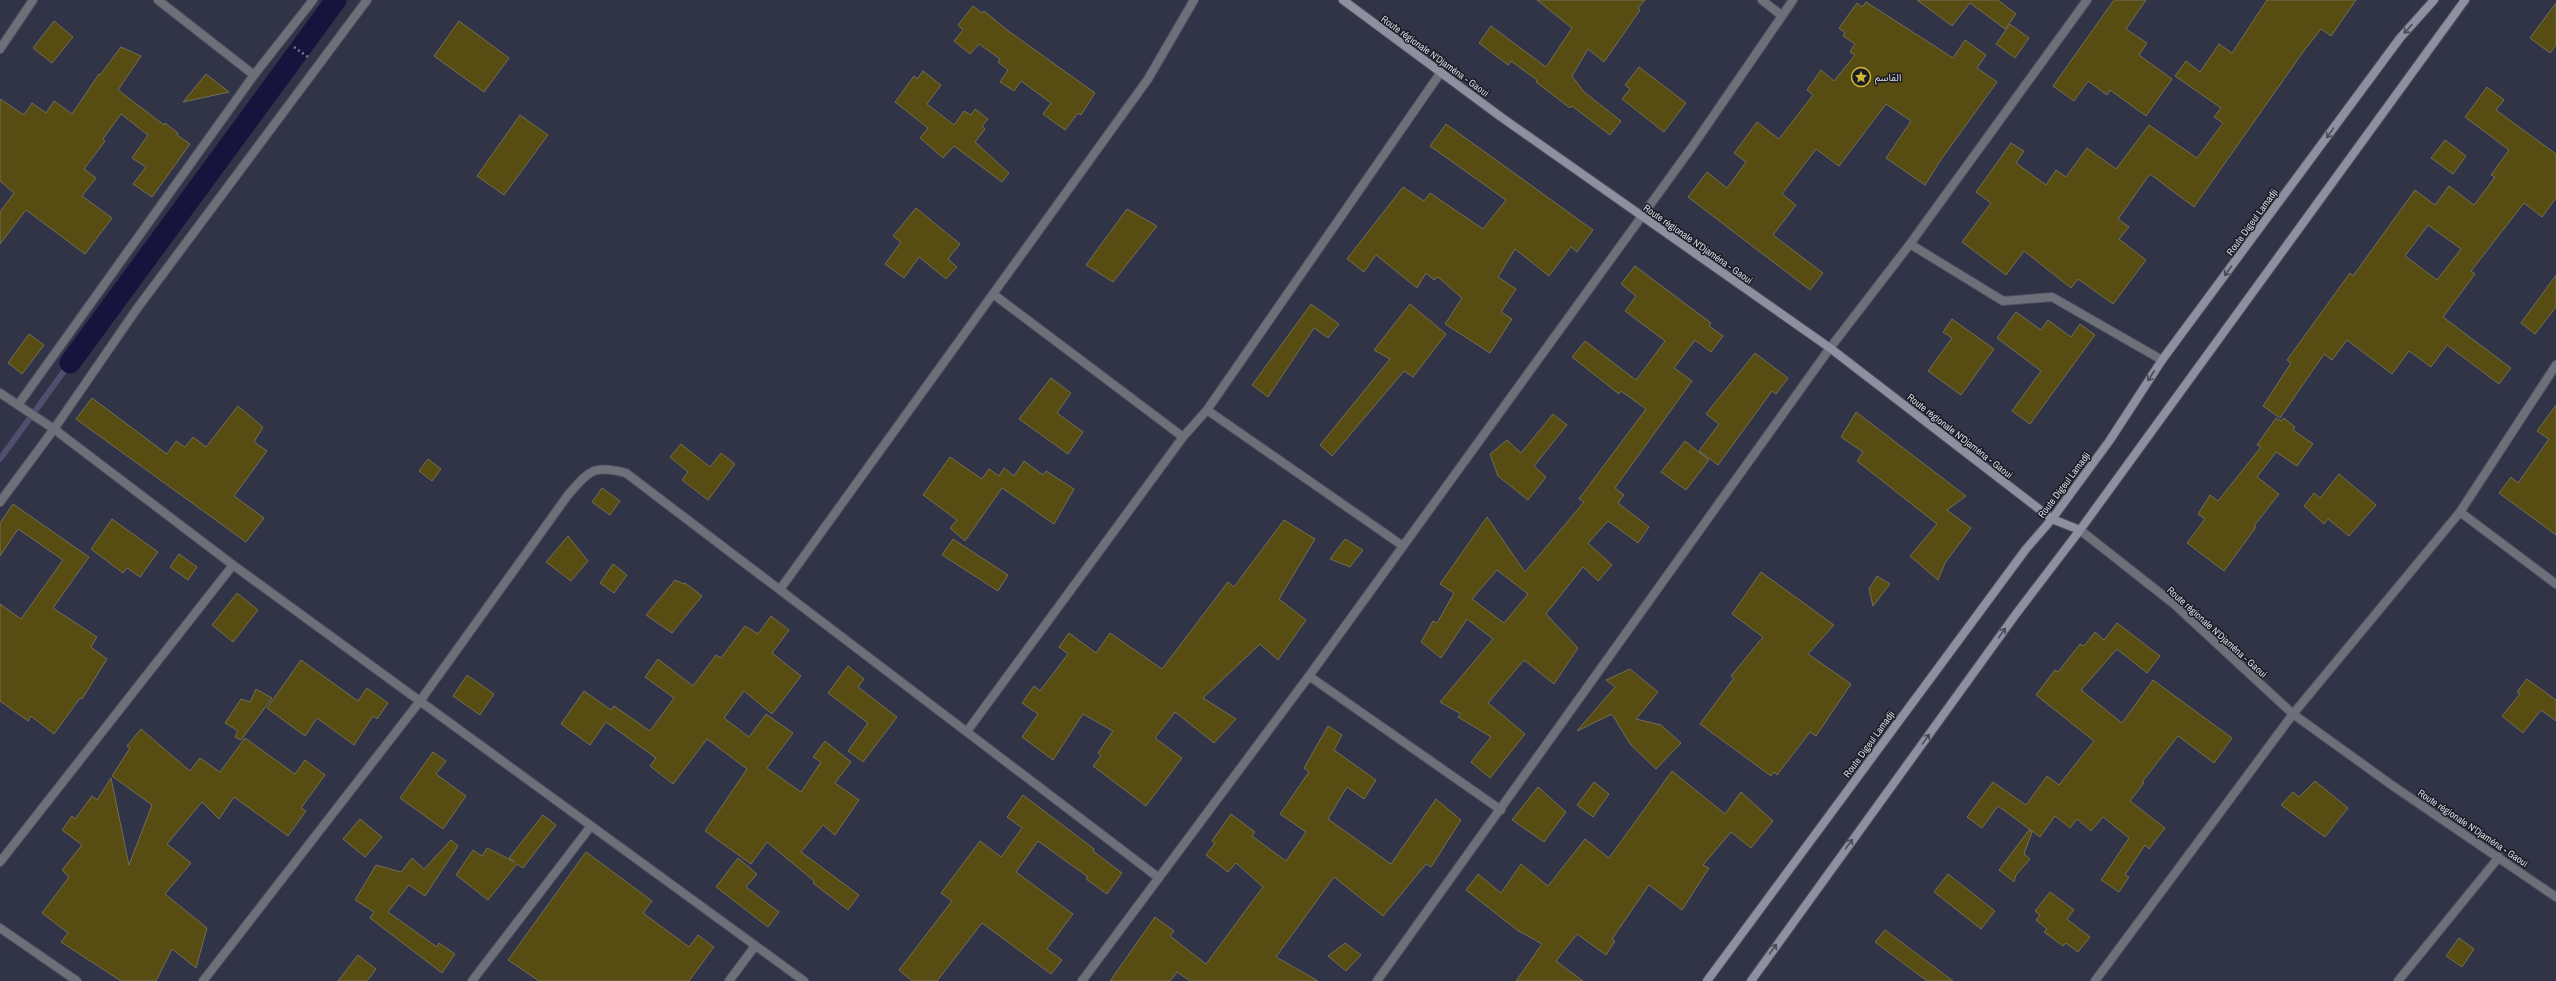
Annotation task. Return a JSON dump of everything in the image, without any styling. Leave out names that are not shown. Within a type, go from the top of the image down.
[{"type":"main road","name":"Route régionale N'Djaména - Gaoui","points":[[1343,0],[1641,216],[1830,348],[2052,519],[2080,530]]},
{"type":"main road","name":"Route Digeul Lamadji","points":[[1707,981],[2026,549],[2052,519],[2110,440],[2162,360],[2400,38],[2434,0]]},
{"type":"main road","points":[[1750,981],[2016,614],[2080,530],[2465,0]]},
{"type":"street","points":[[0,49],[33,0]]},
{"type":"street","points":[[158,0],[254,75]]},
{"type":"street","points":[[20,407],[254,75],[313,0]]},
{"type":"street","points":[[0,502],[54,429],[136,310],[367,0]]},
{"type":"street","points":[[781,588],[1148,79],[1194,0]]},
{"type":"street","points":[[1762,0],[1781,15]]},
{"type":"street","points":[[1082,981],[1310,676],[1402,546],[1692,147],[1781,15],[1793,0]]},
{"type":"street","points":[[1377,981],[1501,810],[1830,348],[1910,244],[2087,0]]},
{"type":"street","points":[[968,730],[1182,437],[1207,410],[1441,72]]},
{"type":"street","points":[[1910,244],[2003,301],[2052,297],[2162,360]]},
{"type":"street","points":[[993,294],[1182,437]]},
{"type":"street","points":[[2095,981],[2293,714],[2460,512],[2556,365]]},
{"type":"street","points":[[0,393],[54,429],[233,565],[804,981]]},
{"type":"street","points":[[1207,410],[1402,546]]},
{"type":"street","points":[[203,981],[420,701],[568,495],[588,473],[606,467],[626,473],[781,588],[1159,878]]},
{"type":"street","points":[[2460,512],[2556,584]]},
{"type":"street","name":"Route régionale N'Djaména - Gaoui","points":[[2080,530],[2174,604],[2293,714],[2392,786],[2556,897]]},
{"type":"street","points":[[0,862],[233,565]]},
{"type":"street","points":[[1310,676],[1501,810]]},
{"type":"street","points":[[472,981],[591,826]]},
{"type":"street","points":[[2398,981],[2499,857]]},
{"type":"street","points":[[0,928],[77,981]]},
{"type":"street","points":[[729,981],[755,946]]},
{"type":"path","points":[[294,46],[308,58]]},
{"type":"building","points":[[1537,0],[1645,0],[1638,8],[1640,10],[1604,62],[1588,49],[1572,76],[1584,92],[1621,121],[1610,135],[1572,106],[1570,108],[1536,82],[1537,80],[1511,61],[1508,65],[1479,43],[1491,26],[1546,67],[1572,28]]},
{"type":"building","points":[[1917,0],[1998,0],[2016,14],[2005,29],[1970,3],[1952,26]]},
{"type":"building","points":[[2114,0],[2146,0],[2126,29],[2147,43],[2139,55],[2172,79],[2146,116],[2110,90],[2107,95],[2088,81],[2074,101],[2053,86]]},
{"type":"building","points":[[2267,0],[2356,0],[2331,36],[2321,29],[2303,52],[2194,207],[2150,174],[2118,219],[2129,227],[2119,239],[2146,260],[2113,304],[2078,279],[2071,288],[2024,251],[2006,275],[1962,242],[1991,203],[1976,192],[2011,143],[2024,151],[2016,163],[2046,185],[2056,170],[2066,177],[2087,148],[2116,169],[2149,125],[2197,158],[2223,123],[2214,117],[2221,108],[2175,76],[2186,61],[2200,72],[2219,44],[2232,53]]},
{"type":"building","points":[[1866,2],[1953,58],[1965,40],[1986,55],[1977,68],[1997,82],[1940,161],[1925,185],[1886,158],[1911,121],[1886,104],[1839,166],[1816,149],[1782,194],[1796,205],[1773,235],[1823,273],[1810,290],[1688,197],[1707,172],[1727,188],[1746,162],[1734,153],[1757,122],[1779,139],[1813,95],[1807,90],[1821,70],[1834,81],[1855,55],[1850,52],[1855,44],[1843,36],[1845,33],[1839,28],[1857,3],[1862,7]]},
{"type":"building","points":[[2556,3],[2556,45],[2550,53],[2530,38]]},
{"type":"building","points":[[973,6],[982,13],[984,11],[1007,30],[1095,93],[1081,115],[1078,113],[1065,130],[1043,114],[1051,103],[1021,81],[1014,91],[1000,82],[1008,70],[998,62],[1000,59],[979,44],[970,54],[954,41],[963,30],[958,25]]},
{"type":"building","points":[[54,21],[73,37],[52,63],[33,48]]},
{"type":"building","points":[[459,21],[509,58],[484,92],[434,56]]},
{"type":"building","points":[[2010,24],[2029,38],[2015,58],[1996,44]]},
{"type":"building","points":[[121,47],[141,56],[118,90],[164,125],[165,123],[178,133],[177,135],[190,144],[152,197],[133,184],[146,167],[132,158],[148,135],[121,114],[103,139],[105,141],[84,169],[96,178],[82,196],[112,218],[85,254],[26,210],[0,244],[0,212],[14,193],[0,181],[0,99],[24,115],[32,103],[46,113],[54,101],[72,114],[99,74],[100,75]]},
{"type":"building","points":[[1639,67],[1686,103],[1664,132],[1622,99],[1630,89],[1625,85]]},
{"type":"building","points":[[923,71],[941,85],[927,104],[954,125],[964,111],[971,115],[975,109],[988,119],[982,126],[985,129],[975,142],[1009,173],[1002,182],[954,146],[943,158],[920,138],[928,128],[895,102],[914,76],[917,79]]},
{"type":"building","points":[[206,74],[229,92],[183,102]]},
{"type":"building","points":[[2487,87],[2504,100],[2496,110],[2556,154],[2556,198],[2542,217],[2524,203],[2471,271],[2475,274],[2443,317],[2511,368],[2499,384],[2447,345],[2431,367],[2409,351],[2392,374],[2347,340],[2332,360],[2324,354],[2280,418],[2263,406],[2291,363],[2287,360],[2350,273],[2353,276],[2415,190],[2435,205],[2449,186],[2474,205],[2495,177],[2491,175],[2509,150],[2465,117]],"holes":[[[2428,225],[2461,249],[2437,280],[2405,256]]]},
{"type":"building","points":[[520,115],[548,135],[504,195],[477,176]]},
{"type":"building","points":[[1446,124],[1593,230],[1577,252],[1571,247],[1549,276],[1515,249],[1498,277],[1516,289],[1501,312],[1512,319],[1490,353],[1445,324],[1462,298],[1438,277],[1434,280],[1426,273],[1417,288],[1376,255],[1364,272],[1347,259],[1403,187],[1424,201],[1430,193],[1483,229],[1506,200],[1430,146]]},
{"type":"building","points":[[2445,140],[2466,156],[2453,174],[2431,158]]},
{"type":"building","points":[[916,208],[960,244],[948,259],[957,267],[946,279],[919,257],[904,278],[885,264],[901,242],[893,236]]},
{"type":"building","points":[[1127,209],[1157,226],[1113,282],[1086,265]]},
{"type":"building","points":[[1635,266],[1711,323],[1709,326],[1723,336],[1711,352],[1695,340],[1674,368],[1692,381],[1615,488],[1624,495],[1618,503],[1649,527],[1638,543],[1608,521],[1588,543],[1612,565],[1598,581],[1583,567],[1546,614],[1578,648],[1554,684],[1524,660],[1488,703],[1525,734],[1490,778],[1471,762],[1491,737],[1458,717],[1461,714],[1440,702],[1493,639],[1467,619],[1441,658],[1421,642],[1433,621],[1437,623],[1454,593],[1440,584],[1487,517],[1525,572],[1584,502],[1579,499],[1646,409],[1621,391],[1619,394],[1572,357],[1585,341],[1636,380],[1665,341],[1625,311],[1636,296],[1621,284]],"holes":[[[1497,570],[1528,594],[1504,623],[1472,599]]]},
{"type":"building","points":[[2556,275],[2556,307],[2535,334],[2521,323]]},
{"type":"building","points":[[1311,304],[1339,324],[1328,338],[1314,328],[1268,397],[1252,385]]},
{"type":"building","points":[[1410,304],[1446,334],[1413,377],[1404,371],[1332,456],[1320,445],[1390,359],[1374,350]]},
{"type":"building","points":[[2016,312],[2041,330],[2048,320],[2071,337],[2080,324],[2095,335],[2030,424],[2012,411],[2041,371],[1997,338]]},
{"type":"building","points":[[1952,319],[1994,349],[1961,395],[1928,371],[1952,338],[1943,332]]},
{"type":"building","points":[[29,334],[44,345],[22,374],[8,363]]},
{"type":"building","points":[[1755,353],[1788,378],[1776,394],[1772,391],[1718,465],[1699,451],[1719,424],[1706,414]]},
{"type":"building","points":[[1051,378],[1071,393],[1057,413],[1083,432],[1068,454],[1019,419]]},
{"type":"building","points":[[92,398],[167,454],[176,441],[185,447],[193,437],[206,447],[238,406],[263,427],[254,442],[267,451],[234,496],[264,518],[246,542],[76,419]]},
{"type":"building","points":[[2556,405],[2556,535],[2499,493],[2511,477],[2518,483],[2549,439],[2537,431]]},
{"type":"building","points":[[1856,412],[1966,496],[1947,510],[1971,528],[1945,563],[1938,580],[1910,556],[1937,524],[1857,461],[1863,452],[1841,437]]},
{"type":"building","points":[[1553,414],[1567,425],[1534,466],[1546,477],[1528,500],[1498,476],[1490,454],[1507,440],[1521,453]]},
{"type":"building","points":[[2276,418],[2281,421],[2284,418],[2295,427],[2293,430],[2313,444],[2297,466],[2276,452],[2257,477],[2279,494],[2254,526],[2256,527],[2224,571],[2187,543],[2205,519],[2198,514],[2210,495],[2218,501],[2261,447],[2257,445]]},
{"type":"building","points":[[1685,441],[1709,460],[1686,490],[1661,472]]},
{"type":"building","points":[[681,444],[710,467],[721,453],[735,464],[708,500],[682,480],[688,472],[670,457]]},
{"type":"building","points":[[950,457],[982,479],[989,469],[999,476],[1004,468],[1014,476],[1024,461],[1043,475],[1046,471],[1074,489],[1054,524],[1002,488],[965,541],[950,528],[957,520],[923,495]]},
{"type":"building","points":[[428,459],[441,469],[432,481],[419,471]]},
{"type":"building","points":[[2339,474],[2376,505],[2349,536],[2328,519],[2324,524],[2304,506],[2314,493],[2320,498]]},
{"type":"building","points":[[602,488],[620,501],[610,515],[592,502]]},
{"type":"building","points":[[13,504],[89,557],[53,608],[97,637],[91,647],[107,659],[82,699],[80,698],[54,734],[31,716],[28,721],[0,701],[0,604],[21,619],[63,560],[18,529],[0,556],[0,523]]},
{"type":"building","points":[[112,519],[158,552],[140,577],[127,568],[123,573],[91,549]]},
{"type":"building","points":[[1284,520],[1315,539],[1279,599],[1306,620],[1278,660],[1260,644],[1203,698],[1236,719],[1214,743],[1175,712],[1155,738],[1182,758],[1146,806],[1093,766],[1101,756],[1098,753],[1113,731],[1083,714],[1053,760],[1022,737],[1038,714],[1022,703],[1034,686],[1040,691],[1068,654],[1059,647],[1069,633],[1096,653],[1110,633],[1162,669],[1228,582],[1234,587]]},
{"type":"building","points":[[568,536],[588,561],[571,581],[546,562]]},
{"type":"building","points":[[953,539],[1008,575],[998,591],[942,555]]},
{"type":"building","points":[[1345,539],[1363,550],[1350,567],[1330,559]]},
{"type":"building","points":[[179,554],[197,567],[188,580],[170,567]]},
{"type":"building","points":[[613,564],[627,575],[614,593],[600,583]]},
{"type":"building","points":[[1761,572],[1834,625],[1808,654],[1851,684],[1816,736],[1810,732],[1777,775],[1774,772],[1771,776],[1700,724],[1734,678],[1731,676],[1763,637],[1732,614]]},
{"type":"building","points":[[1877,576],[1890,584],[1873,606],[1869,589]]},
{"type":"building","points":[[675,580],[684,584],[685,583],[702,596],[672,633],[646,615]]},
{"type":"building","points":[[237,593],[258,610],[233,642],[212,625]]},
{"type":"building","points":[[771,616],[789,630],[772,653],[801,676],[772,714],[744,691],[724,718],[749,737],[766,714],[793,733],[767,768],[801,792],[821,762],[813,757],[825,741],[851,762],[835,783],[859,800],[835,835],[823,825],[801,852],[859,895],[848,910],[813,883],[814,881],[767,842],[751,864],[705,831],[747,769],[707,739],[673,784],[650,766],[656,758],[606,722],[590,745],[561,724],[584,691],[611,710],[614,706],[650,731],[674,698],[645,677],[658,659],[693,686],[716,655],[721,658],[745,626],[758,634]]},
{"type":"building","points":[[2117,623],[2160,656],[2147,673],[2117,649],[2081,690],[2122,723],[2153,680],[2232,738],[2214,763],[2178,736],[2142,782],[2144,783],[2130,801],[2165,828],[2149,849],[2145,845],[2125,875],[2129,877],[2119,892],[2101,880],[2129,838],[2103,817],[2091,831],[2077,819],[2070,828],[2055,816],[2040,837],[1998,806],[1982,828],[1967,817],[1993,782],[2026,805],[2047,776],[2059,785],[2094,741],[2036,695],[2055,670],[2058,672],[2080,644],[2084,646],[2095,632],[2104,640]]},
{"type":"building","points":[[301,660],[358,701],[367,688],[388,703],[377,719],[373,716],[354,745],[317,718],[305,736],[267,708]]},
{"type":"building","points":[[848,666],[864,679],[858,687],[897,717],[863,762],[848,751],[868,723],[828,693]]},
{"type":"building","points":[[1630,669],[1658,692],[1636,719],[1661,725],[1681,743],[1656,769],[1630,744],[1612,714],[1577,731],[1615,687],[1606,680]]},
{"type":"building","points":[[467,675],[494,694],[480,715],[453,696]]},
{"type":"building","points":[[2527,679],[2556,700],[2556,721],[2541,710],[2523,733],[2502,716],[2520,694],[2517,692]]},
{"type":"building","points":[[256,689],[272,698],[241,740],[235,737],[238,731],[225,723],[241,699],[250,702]]},
{"type":"building","points":[[1328,726],[1342,735],[1334,750],[1376,780],[1364,799],[1347,787],[1328,819],[1391,864],[1436,799],[1461,820],[1431,867],[1426,864],[1383,916],[1334,877],[1276,957],[1318,981],[1190,981],[1177,972],[1170,981],[1110,981],[1155,917],[1174,931],[1170,936],[1206,964],[1263,887],[1236,863],[1228,872],[1206,855],[1215,843],[1212,841],[1231,814],[1255,832],[1252,836],[1286,861],[1306,832],[1280,814],[1309,772],[1304,768]]},
{"type":"building","points":[[141,729],[190,771],[200,758],[220,772],[245,738],[295,774],[305,760],[325,775],[301,808],[306,811],[288,836],[234,797],[219,819],[202,802],[167,844],[191,863],[165,894],[207,928],[196,968],[172,949],[156,981],[121,981],[61,942],[68,933],[42,913],[69,877],[62,870],[82,845],[62,830],[72,816],[75,819],[92,796],[97,800],[111,778],[129,865],[152,805],[112,776],[130,748],[127,746]]},
{"type":"building","points":[[433,752],[446,761],[436,774],[466,796],[443,829],[400,798]]},
{"type":"building","points":[[1672,771],[1725,814],[1741,792],[1773,821],[1751,848],[1731,832],[1703,865],[1709,868],[1682,910],[1649,885],[1612,939],[1615,941],[1606,955],[1577,934],[1556,961],[1583,981],[1516,981],[1542,944],[1517,930],[1466,890],[1478,874],[1501,893],[1521,864],[1548,886],[1585,839],[1609,858]]},
{"type":"building","points":[[2315,781],[2348,808],[2325,837],[2281,805],[2293,792],[2299,797]]},
{"type":"building","points":[[1594,782],[1609,794],[1593,817],[1577,805]]},
{"type":"building","points":[[1538,787],[1566,812],[1544,842],[1512,820]]},
{"type":"building","points":[[1023,795],[1094,849],[1093,851],[1122,873],[1107,894],[1086,879],[1088,877],[1038,841],[1016,872],[1073,914],[1047,949],[1062,960],[1051,974],[982,923],[937,981],[912,981],[899,970],[952,901],[941,893],[980,841],[1001,857],[1022,828],[1007,817]]},
{"type":"building","points":[[543,815],[556,825],[523,868],[517,864],[488,900],[456,875],[473,850],[482,856],[487,848],[515,862],[509,858]]},
{"type":"building","points":[[360,819],[382,837],[365,857],[343,839]]},
{"type":"building","points":[[2029,830],[2032,832],[2024,854],[2030,859],[2016,875],[2014,882],[1999,870]]},
{"type":"building","points":[[451,840],[458,846],[425,896],[409,885],[388,912],[437,947],[439,943],[455,954],[442,973],[370,918],[374,912],[355,900],[376,865],[401,872],[412,858],[424,869]]},
{"type":"building","points":[[586,852],[652,901],[643,913],[689,947],[698,935],[714,947],[689,981],[539,981],[508,960]]},
{"type":"building","points":[[738,858],[757,874],[746,887],[779,912],[768,927],[716,887]]},
{"type":"building","points":[[1948,874],[1995,911],[1981,929],[1934,892]]},
{"type":"building","points":[[2050,892],[2074,910],[2067,919],[2090,937],[2078,952],[2066,943],[2063,946],[2044,932],[2047,929],[2036,920],[2040,915],[2035,911]]},
{"type":"building","points":[[1885,930],[1953,981],[1927,981],[1875,942]]},
{"type":"building","points":[[2459,938],[2474,949],[2462,967],[2446,956]]},
{"type":"building","points":[[1345,943],[1361,955],[1346,971],[1328,956]]},
{"type":"building","points":[[358,955],[376,969],[367,981],[338,981]]},
{"type":"waterway","points":[[70,363],[336,0]]},
{"type":"waterway","points":[[0,459],[70,363]]},
{"type":"place","name":"القاسم","points":[[1861,77]]}]
